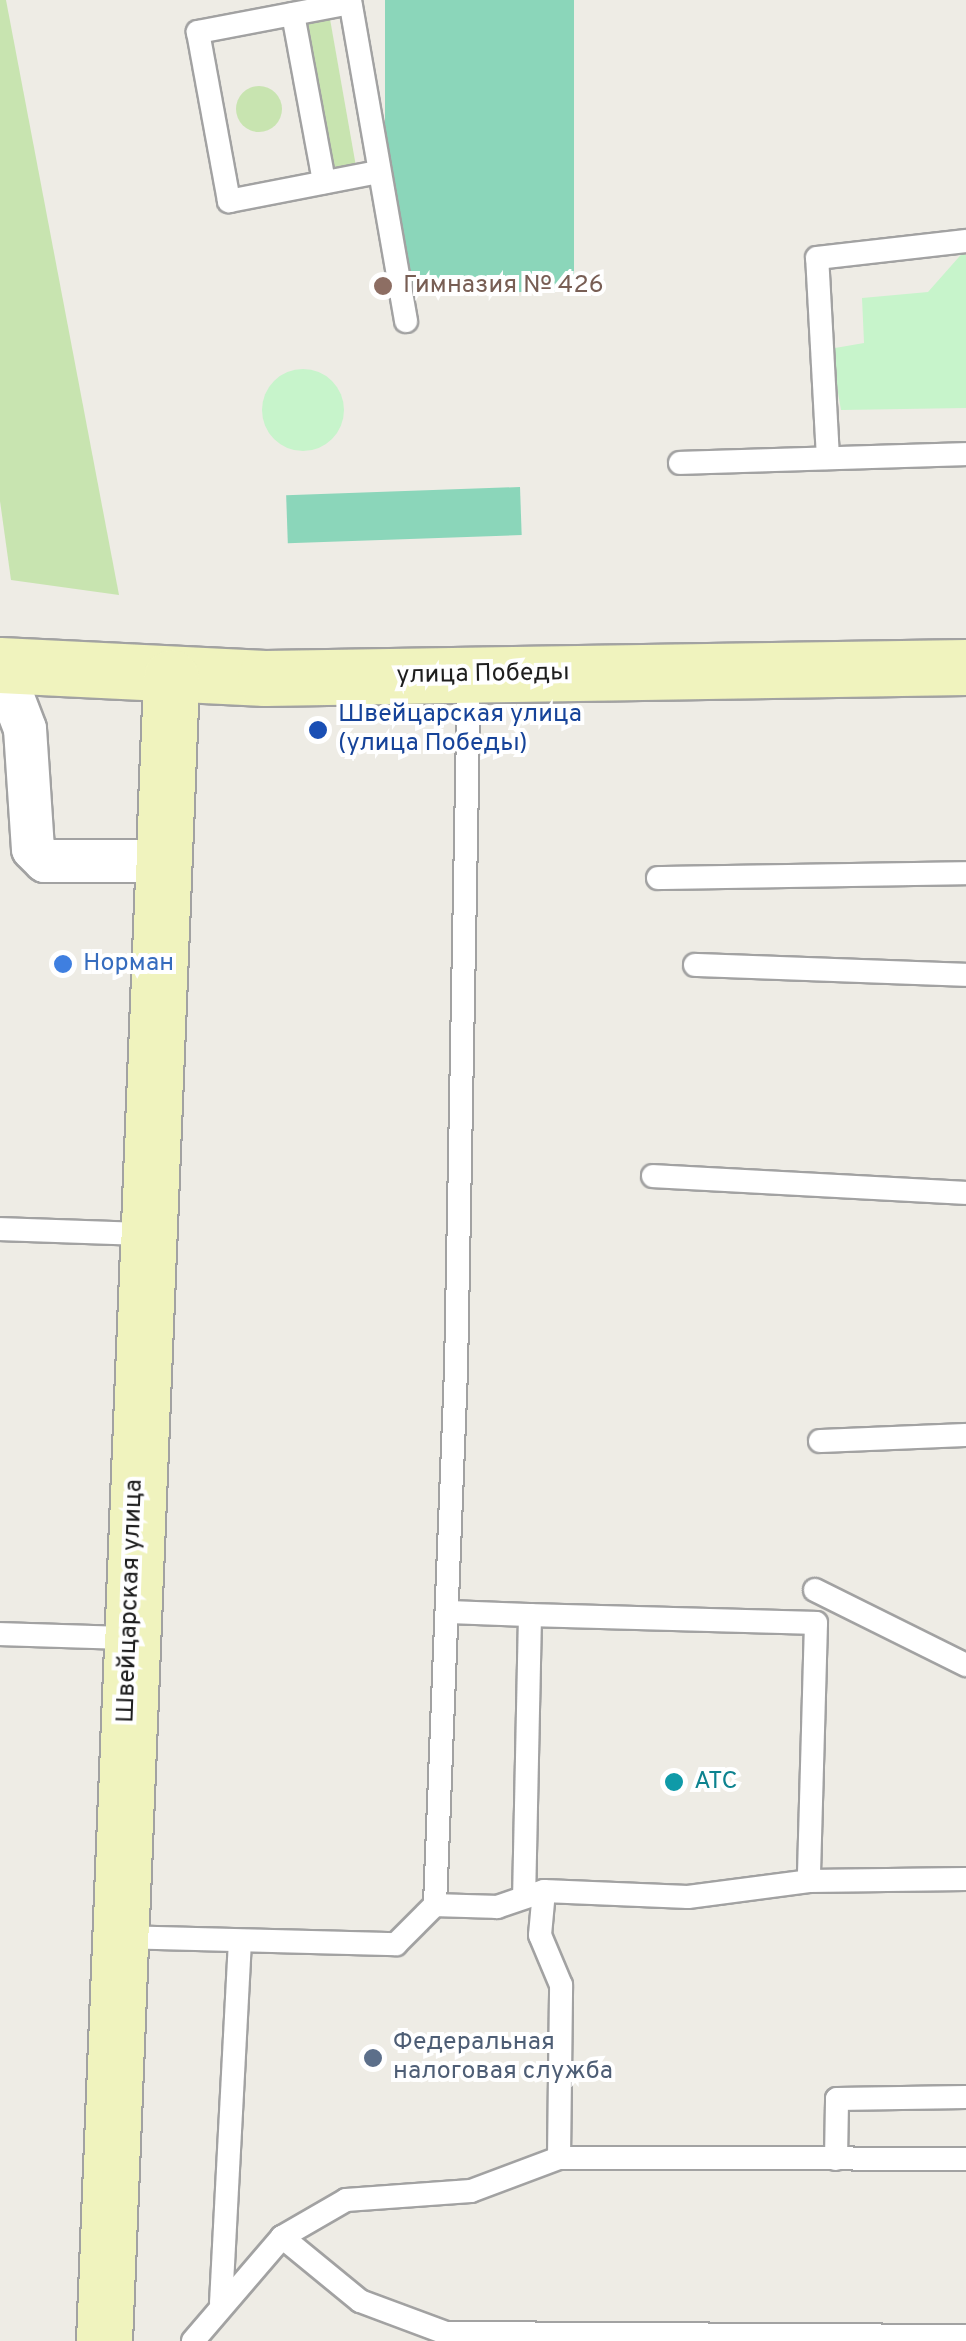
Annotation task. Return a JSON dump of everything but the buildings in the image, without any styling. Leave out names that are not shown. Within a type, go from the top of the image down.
[{"type":"street","name":"улица Победы","points":[[0,663],[171,677],[966,666]]},
{"type":"street","points":[[0,663],[25,729],[32,849],[45,861],[162,862]]},
{"type":"street","name":"Швейцарская улица","points":[[104,2341],[171,677]]},
{"type":"lane","points":[[378,172],[228,200],[198,32],[350,1],[406,321]]},
{"type":"lane","points":[[294,14],[324,182]]},
{"type":"lane","points":[[828,458],[818,258],[966,242]]},
{"type":"lane","points":[[680,463],[966,454]]},
{"type":"lane","points":[[118,1937],[396,1944],[435,1905],[447,1612],[469,675]]},
{"type":"lane","points":[[658,878],[966,873]]},
{"type":"lane","points":[[695,965],[966,975]]},
{"type":"lane","points":[[654,1176],[966,1193]]},
{"type":"lane","points":[[0,1228],[146,1234]]},
{"type":"lane","points":[[820,1441],[966,1435]]},
{"type":"lane","points":[[815,1590],[966,1665]]},
{"type":"lane","points":[[447,1612],[816,1623],[809,1881]]},
{"type":"lane","points":[[530,1615],[534,1894],[540,1935],[561,1985],[559,2158]]},
{"type":"lane","points":[[0,1634],[130,1638]]},
{"type":"lane","points":[[435,1905],[497,1907],[534,1894],[688,1897],[809,1881],[966,1879]]},
{"type":"lane","points":[[221,2304],[240,1942]]},
{"type":"lane","points":[[836,2159],[837,2099],[966,2096]]},
{"type":"lane","points":[[193,2341],[282,2237],[346,2200],[472,2190],[559,2158],[966,2159]]},
{"type":"lane","points":[[282,2237],[360,2300],[446,2333],[966,2336]]},
{"type":"green space","points":[[0,0],[6,0],[119,595],[11,580],[0,501]]},
{"type":"green space","points":[[385,0],[574,0],[574,292],[385,292]]},
{"type":"green space","points":[[330,19],[356,168],[333,172],[306,23]]},
{"type":"green space","points":[[259,86],[275,93],[282,109],[275,125],[259,132],[243,125],[236,109],[243,93]]},
{"type":"green space","points":[[966,249],[966,408],[841,410],[832,358],[835,348],[864,343],[862,298],[928,292]]},
{"type":"green space","points":[[295,369],[311,369],[326,375],[338,387],[344,410],[338,433],[326,445],[311,451],[295,451],[280,445],[268,433],[262,418],[262,402],[268,387],[280,375]]},
{"type":"green space","points":[[520,487],[522,535],[288,543],[286,495]]},
{"type":"place","name":"Гимназия № 426","points":[[383,286]]},
{"type":"place","name":"Швейцарская улица (улица Победы)","points":[[318,730]]},
{"type":"place","name":"Норман","points":[[63,964]]},
{"type":"place","name":"АТС","points":[[674,1782]]},
{"type":"place","name":"Федеральная налоговая служба","points":[[373,2058]]}]
